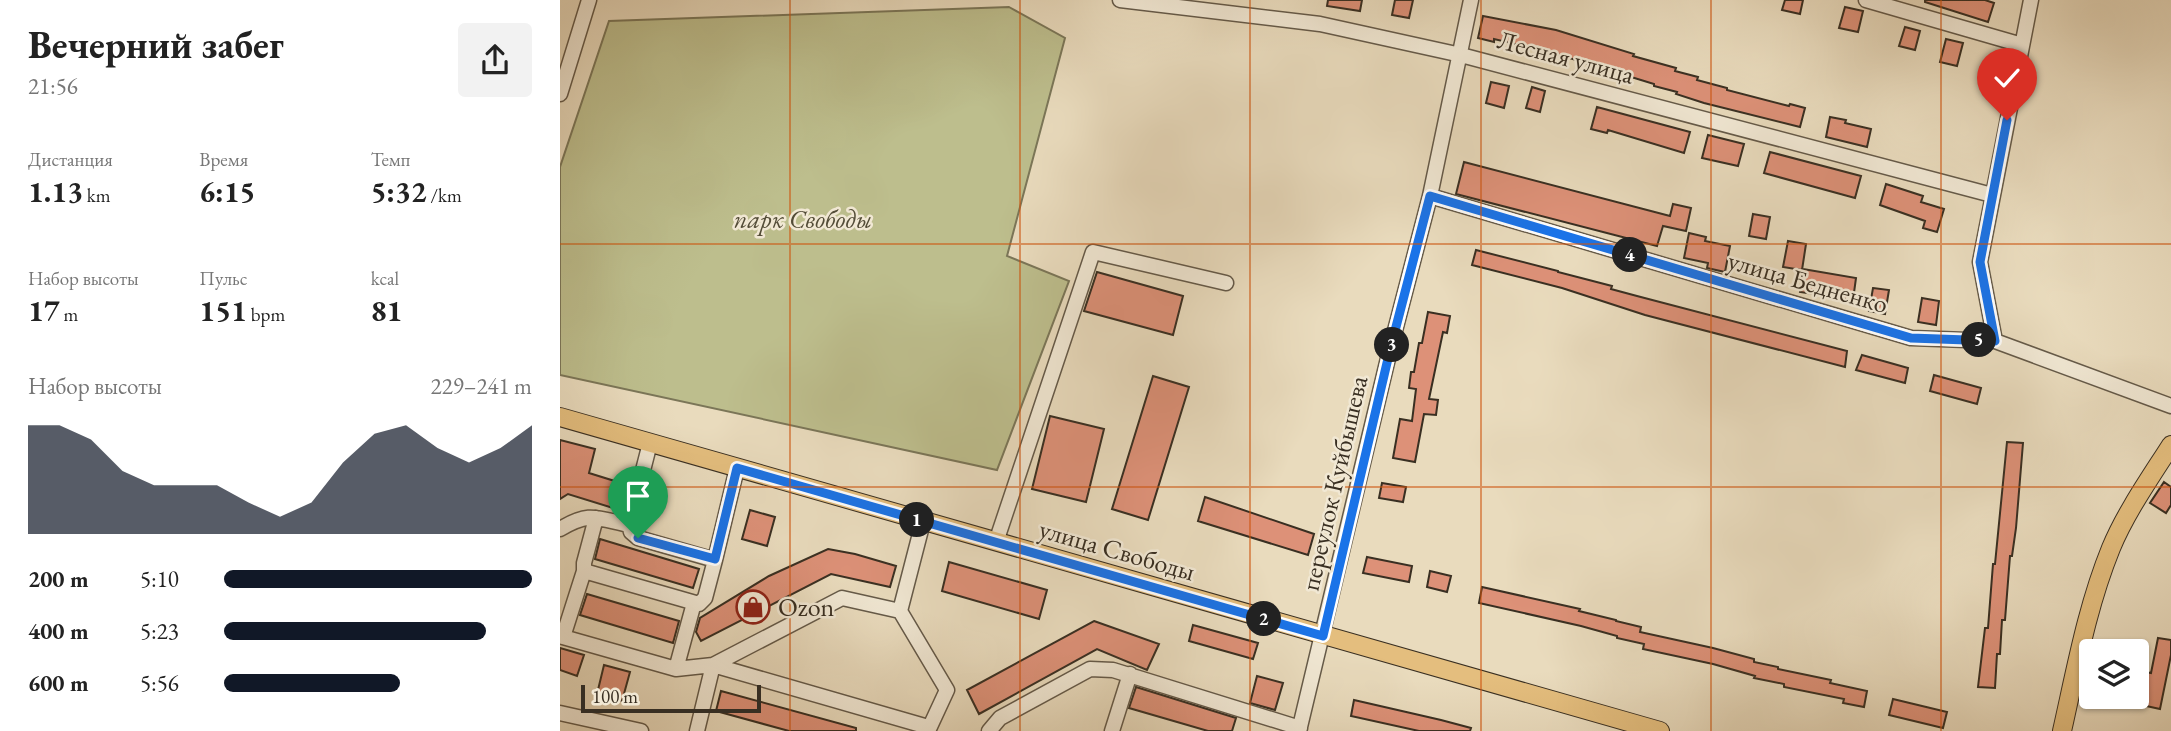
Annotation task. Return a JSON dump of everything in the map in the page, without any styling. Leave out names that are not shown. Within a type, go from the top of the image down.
[{"type":"main road","name":"улица Свободы","points":[[560,417],[1660,731]]},
{"type":"main road","points":[[2062,731],[2082,642],[2104,566],[2131,510],[2171,445]]},
{"type":"street","points":[[560,94],[589,0]]},
{"type":"street","name":"Лесная улица","points":[[1120,0],[1321,24],[1461,55],[1992,195]]},
{"type":"street","name":"переулок Куйбышева","points":[[1300,729],[1390,350],[1430,196],[1471,0]]},
{"type":"street","points":[[1866,0],[2022,45]]},
{"type":"street","points":[[1995,341],[1980,262],[2031,0]]},
{"type":"street","name":"улица Бедненко","points":[[1430,196],[1911,338],[1995,341],[2171,406]]},
{"type":"street","points":[[996,542],[1093,252],[1226,283]]},
{"type":"street","points":[[650,443],[629,525],[631,532],[638,538],[715,559]]},
{"type":"street","points":[[584,571],[699,604],[705,598],[737,468]]},
{"type":"street","points":[[560,529],[580,517],[629,525]]},
{"type":"street","points":[[596,518],[584,571],[562,636],[676,669],[713,665],[842,598],[900,611]]},
{"type":"street","points":[[713,665],[928,729],[947,690],[900,611],[923,522]]},
{"type":"street","points":[[676,669],[694,603]]},
{"type":"street","points":[[697,731],[713,665]]},
{"type":"street","points":[[989,731],[1000,718],[1090,669],[1130,674],[1300,729]]},
{"type":"street","points":[[1118,730],[1130,674]]},
{"type":"street","points":[[560,713],[641,731]]},
{"type":"green space","name":"парк Свободы","points":[[1009,7],[1065,38],[1007,256],[1069,281],[997,470],[560,375],[560,167],[609,21]]},
{"type":"building","points":[[1328,0],[1362,0],[1360,11],[1327,6]]},
{"type":"building","points":[[1395,0],[1413,0],[1409,18],[1392,15]]},
{"type":"building","points":[[1785,0],[1803,0],[1800,14],[1782,10]]},
{"type":"building","points":[[1925,0],[1985,0],[1994,3],[1988,22]]},
{"type":"building","points":[[1845,7],[1863,11],[1858,32],[1839,28]]},
{"type":"building","points":[[1483,16],[1556,30],[1676,68],[1675,71],[1698,77],[1697,80],[1727,90],[1805,108],[1800,127],[1704,103],[1654,84],[1550,52],[1478,38]]},
{"type":"building","points":[[1905,27],[1920,31],[1915,50],[1899,46]]},
{"type":"building","points":[[1946,39],[1963,43],[1957,66],[1940,62]]},
{"type":"building","points":[[1491,82],[1509,86],[1504,108],[1486,103]]},
{"type":"building","points":[[1532,87],[1545,91],[1540,112],[1526,108]]},
{"type":"building","points":[[1597,107],[1690,132],[1684,153],[1608,130],[1607,133],[1591,129]]},
{"type":"building","points":[[1830,117],[1871,129],[1867,147],[1826,137]]},
{"type":"building","points":[[1708,135],[1744,144],[1738,166],[1702,158]]},
{"type":"building","points":[[1770,152],[1861,176],[1855,198],[1764,173]]},
{"type":"building","points":[[1464,162],[1670,216],[1673,204],[1691,208],[1686,231],[1663,226],[1657,246],[1456,194]]},
{"type":"building","points":[[1886,184],[1923,196],[1921,202],[1944,209],[1937,232],[1923,228],[1925,221],[1880,205]]},
{"type":"building","points":[[1753,214],[1770,217],[1766,239],[1749,236]]},
{"type":"building","points":[[1689,233],[1706,237],[1705,241],[1730,246],[1725,272],[1707,268],[1708,263],[1684,258]]},
{"type":"building","points":[[1788,241],[1806,244],[1802,270],[1783,267]]},
{"type":"building","points":[[1476,250],[1612,286],[1611,289],[1847,351],[1845,367],[1645,315],[1562,288],[1472,265]]},
{"type":"building","points":[[1803,269],[1856,278],[1853,300],[1800,292]]},
{"type":"building","points":[[1097,272],[1183,296],[1173,335],[1084,311]]},
{"type":"building","points":[[1873,288],[1889,290],[1885,314],[1869,311]]},
{"type":"building","points":[[1922,298],[1939,301],[1936,325],[1918,322]]},
{"type":"building","points":[[1428,312],[1450,316],[1447,333],[1443,332],[1429,399],[1438,400],[1436,415],[1424,414],[1415,462],[1393,458],[1400,419],[1412,421],[1416,389],[1409,388],[1411,372],[1414,372]]},
{"type":"building","points":[[1862,355],[1908,368],[1905,383],[1856,370]]},
{"type":"building","points":[[1934,375],[1981,388],[1977,404],[1930,391]]},
{"type":"building","points":[[1153,376],[1189,387],[1148,520],[1112,509]]},
{"type":"building","points":[[1050,416],[1104,429],[1086,502],[1032,489]]},
{"type":"building","points":[[560,440],[595,449],[589,473],[621,483],[613,508],[568,494],[560,499]]},
{"type":"building","points":[[2007,442],[2023,443],[2016,528],[2010,556],[2000,654],[1997,654],[1995,688],[1978,687],[1985,628],[1988,628]]},
{"type":"building","points":[[2164,482],[2171,487],[2171,505],[2166,513],[2150,503]]},
{"type":"building","points":[[1382,483],[1406,487],[1403,502],[1379,498]]},
{"type":"building","points":[[1205,497],[1314,534],[1308,555],[1198,521]]},
{"type":"building","points":[[750,510],[775,517],[767,546],[742,539]]},
{"type":"building","points":[[600,539],[699,569],[693,588],[595,559]]},
{"type":"building","points":[[828,549],[896,566],[890,587],[831,574],[701,641],[696,632],[700,618],[769,576]]},
{"type":"building","points":[[1367,557],[1412,566],[1409,582],[1363,573]]},
{"type":"building","points":[[949,562],[1047,590],[1039,619],[942,591]]},
{"type":"building","points":[[1430,571],[1451,576],[1447,592],[1427,587]]},
{"type":"building","points":[[1482,587],[1580,609],[1579,611],[1641,627],[1640,632],[1713,648],[1754,659],[1754,662],[1778,669],[1867,691],[1864,707],[1843,703],[1844,699],[1784,687],[1784,684],[1754,678],[1755,676],[1713,664],[1643,649],[1644,644],[1581,626],[1479,603]]},
{"type":"building","points":[[587,594],[679,621],[673,643],[580,615]]},
{"type":"building","points":[[1094,621],[1159,644],[1147,670],[1097,649],[979,714],[967,690]]},
{"type":"building","points":[[1193,625],[1258,643],[1253,659],[1189,641]]},
{"type":"building","points":[[2158,638],[2171,640],[2171,655],[2160,709],[2149,707],[2151,673]]},
{"type":"building","points":[[560,648],[584,655],[577,676],[560,670]]},
{"type":"building","points":[[604,665],[630,672],[622,701],[597,694]]},
{"type":"building","points":[[1257,676],[1283,683],[1275,710],[1250,703]]},
{"type":"building","points":[[1136,687],[1236,718],[1232,731],[1208,731],[1129,708]]},
{"type":"building","points":[[721,691],[856,728],[856,731],[789,731],[716,711]]},
{"type":"building","points":[[1893,699],[1947,712],[1943,728],[1889,715]]},
{"type":"building","points":[[1354,700],[1471,728],[1470,731],[1419,731],[1351,716]]},
{"type":"place","name":"Ozon","points":[[753,607]]},
{"type":"route","points":[[638,538],[715,559],[737,468],[1323,636],[1390,350],[1430,196],[1911,338],[1995,341],[1980,262],[2007,120]]}]
